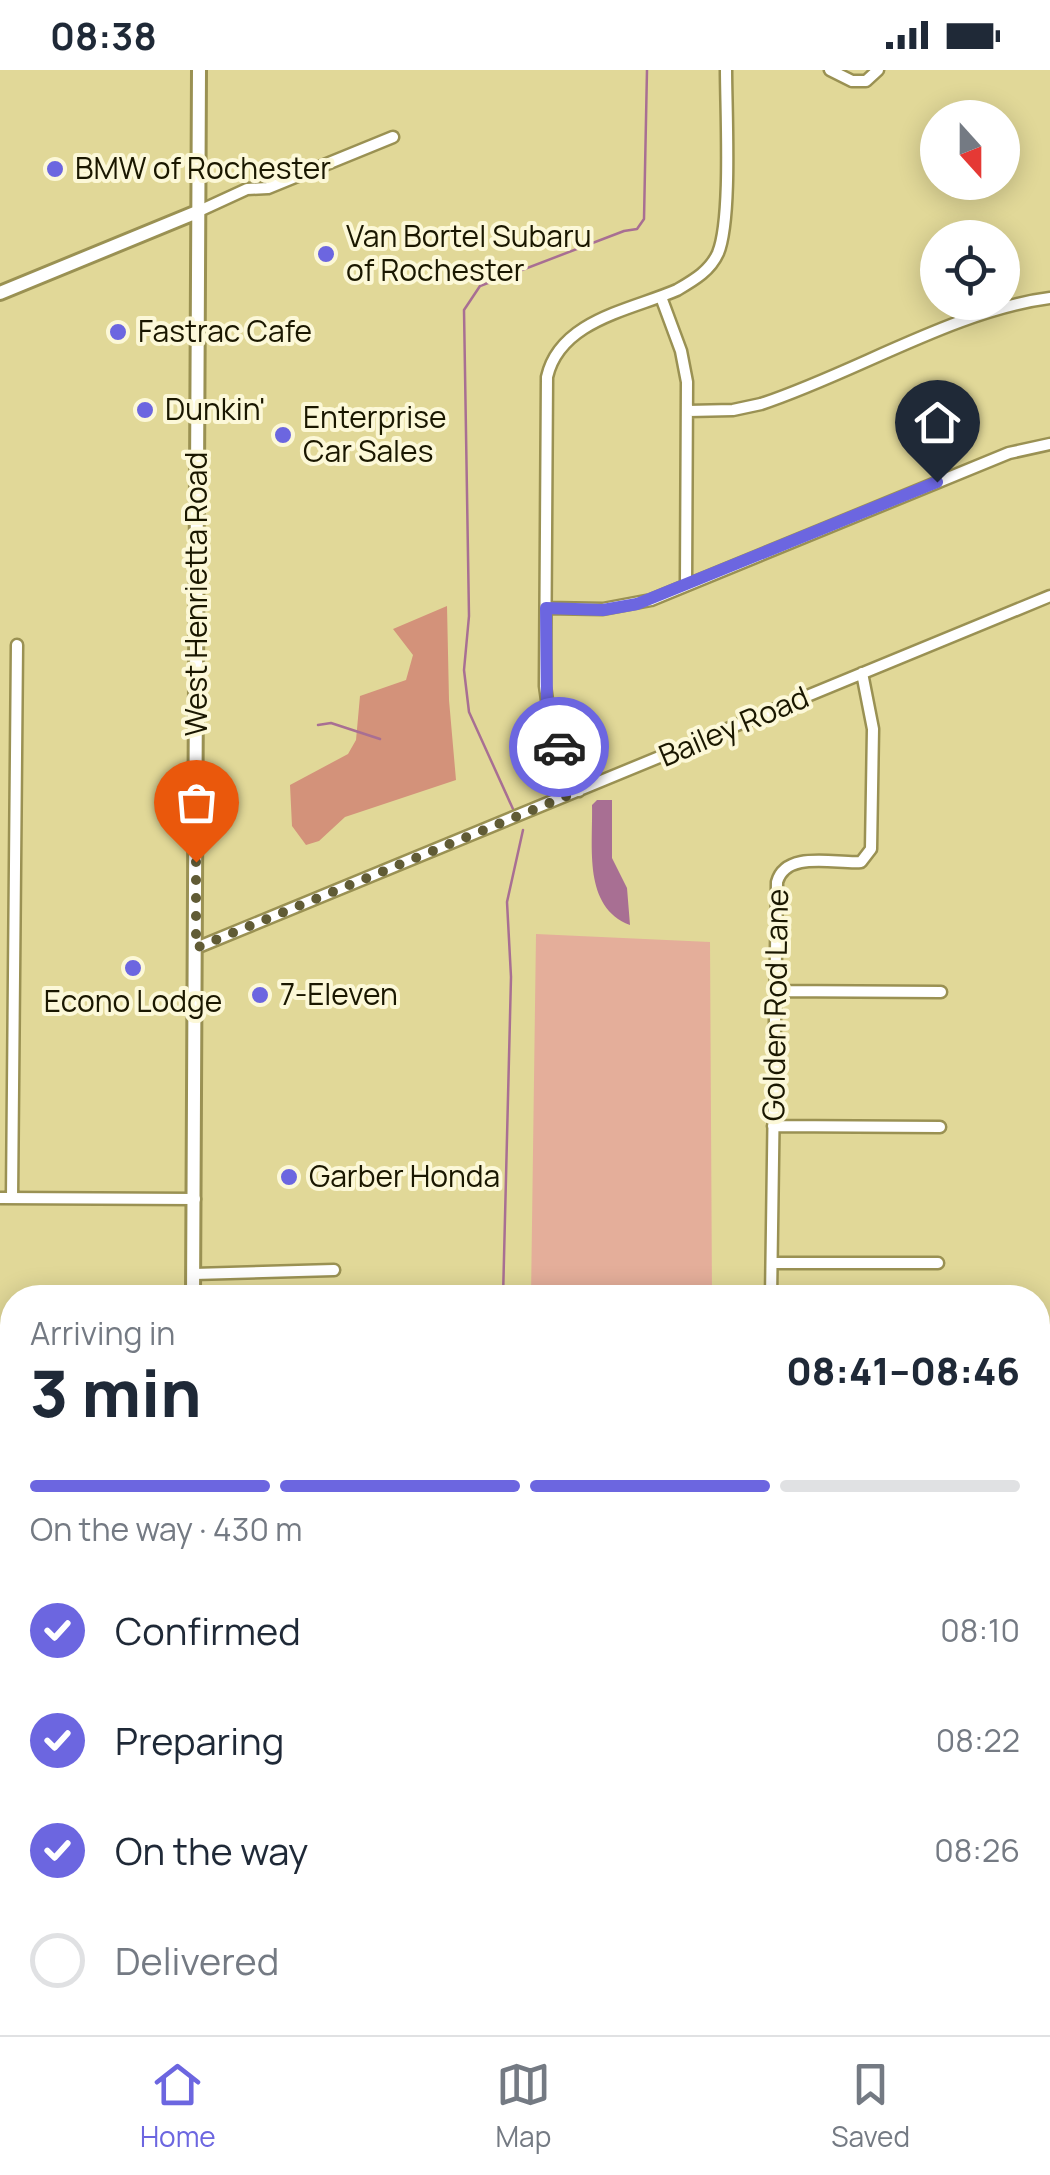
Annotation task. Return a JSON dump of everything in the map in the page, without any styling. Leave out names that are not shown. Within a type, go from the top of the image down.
[{"type":"main road","name":"West Henrietta Road","points":[[194,1285],[199,70]]},
{"type":"main road","points":[[0,293],[197,212]]},
{"type":"street","points":[[579,791],[558,745],[547,706],[546,392],[550,364],[560,346],[579,330],[660,297],[704,272],[722,241],[725,216],[726,70]]},
{"type":"street","points":[[830,70],[852,80],[866,81],[878,70]]},
{"type":"street","points":[[197,212],[393,137]]},
{"type":"street","points":[[660,297],[681,351],[687,382],[686,586]]},
{"type":"street","points":[[688,411],[732,410],[760,404],[968,320],[1050,298]]},
{"type":"street","points":[[546,608],[620,608],[686,586],[1008,453],[1050,444]]},
{"type":"street","name":"Bailey Road","points":[[196,948],[1050,596]]},
{"type":"street","points":[[17,645],[14,1020],[6,1198],[196,1199]]},
{"type":"street","name":"Golden Rod Lane","points":[[772,1285],[776,888],[782,870],[798,862],[861,862],[871,849],[873,729],[862,673]]},
{"type":"street","points":[[0,868],[14,868]]},
{"type":"street","points":[[775,991],[940,992]]},
{"type":"street","points":[[0,1020],[14,1020]]},
{"type":"street","points":[[773,1126],[940,1127]]},
{"type":"street","points":[[772,1263],[938,1263]]},
{"type":"street","points":[[194,1274],[334,1270]]},
{"type":"shaded area","points":[[447,606],[456,780],[345,817],[319,841],[306,845],[292,826],[290,785],[348,754],[356,740],[360,696],[406,680],[413,655],[393,629]]},
{"type":"shaded area","points":[[597,800],[612,800],[612,858],[627,888],[630,925],[604,905],[598,890],[592,839],[592,805]]},
{"type":"shaded area","points":[[536,934],[710,942],[712,1285],[531,1285]]},
{"type":"waterway","points":[[513,809],[469,712],[464,670],[469,616],[464,310],[480,286],[637,229],[644,219],[647,70]]},
{"type":"waterway","points":[[318,725],[331,723],[380,739]]},
{"type":"waterway","points":[[503,1285],[511,977],[507,902],[523,830]]},
{"type":"way so far","points":[[196,862],[196,948],[579,791],[559,747]]},
{"type":"place","name":"BMW of Rochester","points":[[55,169]]},
{"type":"place","name":"Van Bortel Subaru of Rochester","points":[[326,254]]},
{"type":"place","name":"Fastrac Cafe","points":[[118,332]]},
{"type":"place","name":"Dunkin'","points":[[145,410]]},
{"type":"place","name":"Enterprise Car Sales","points":[[283,435]]},
{"type":"place","name":"Econo Lodge","points":[[133,968]]},
{"type":"place","name":"7-Eleven","points":[[260,995]]},
{"type":"place","name":"Garber Honda","points":[[289,1177]]},
{"type":"route","points":[[559,747],[545,686],[546,608],[603,610],[650,600],[937,482]]}]
